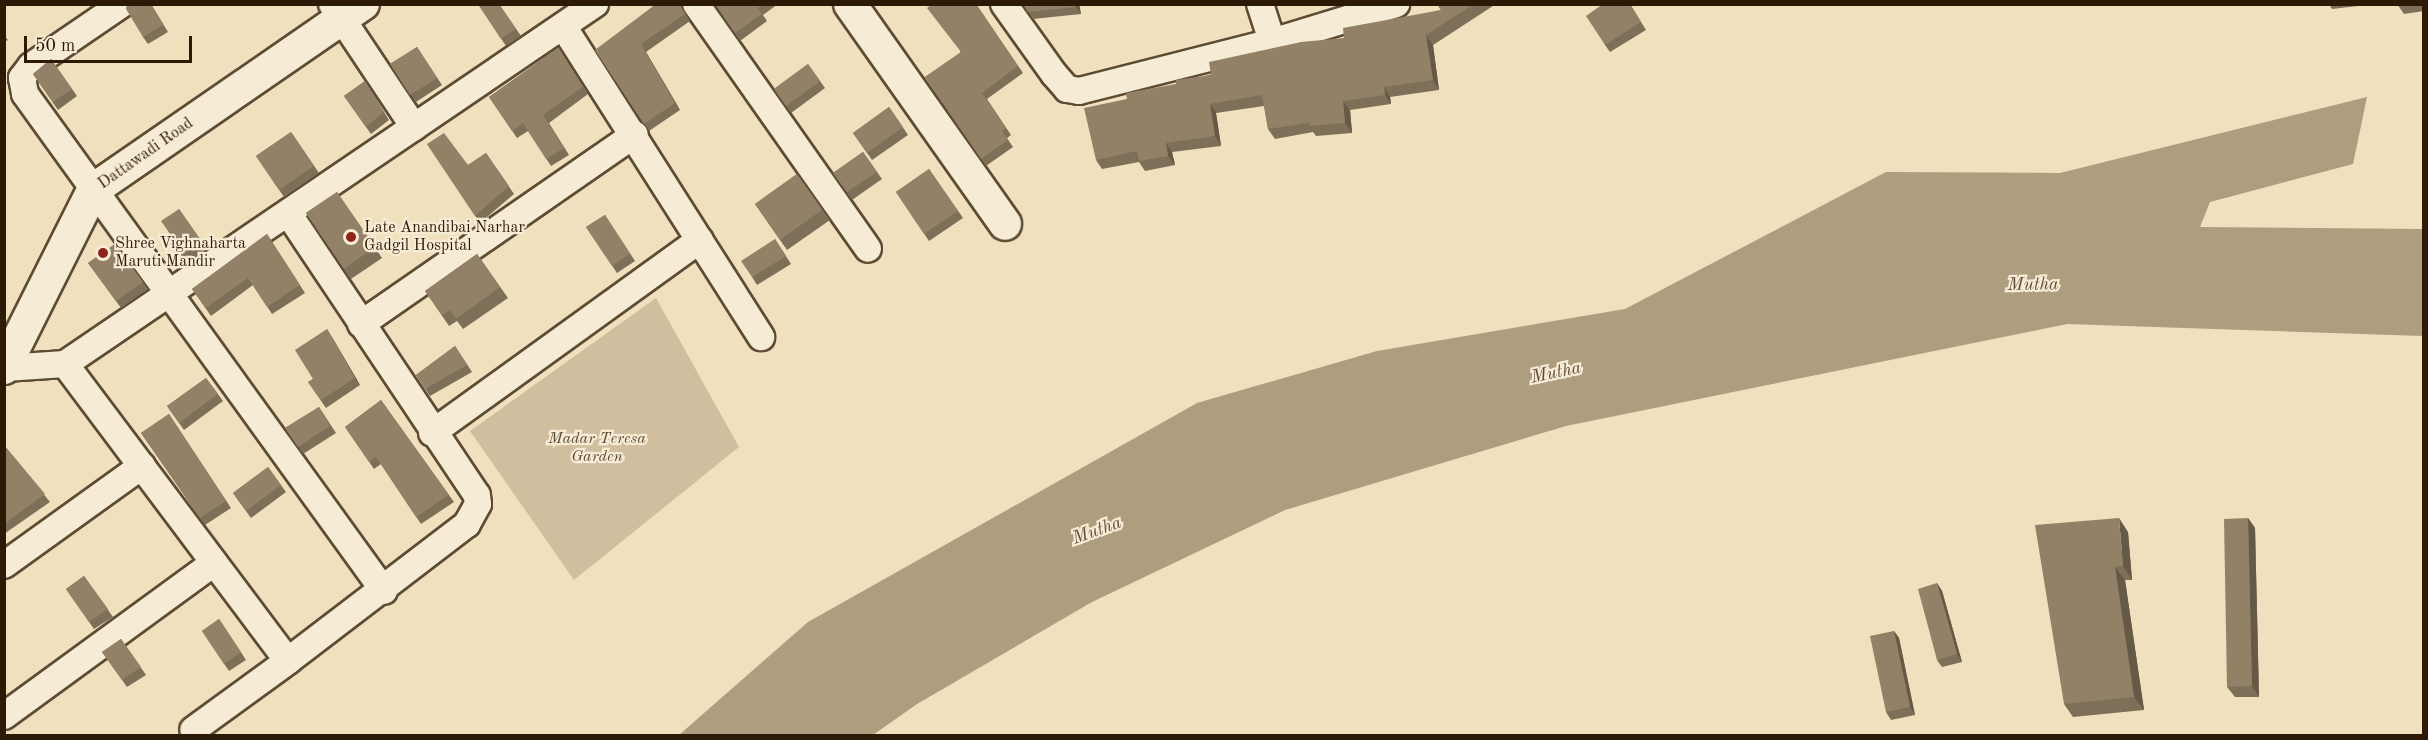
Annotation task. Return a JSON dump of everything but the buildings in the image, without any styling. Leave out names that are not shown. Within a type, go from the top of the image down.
[{"type":"street","points":[[122,4],[31,66],[22,78],[25,94],[93,190],[171,292],[384,591]]},
{"type":"street","points":[[5,368],[65,364],[595,4]]},
{"type":"street","points":[[696,4],[868,249]]},
{"type":"street","points":[[850,4],[1005,224]]},
{"type":"street","points":[[1004,4],[1053,74],[1067,89],[1073,90],[1272,42],[1396,4]]},
{"type":"street","points":[[1260,4],[1272,42]]},
{"type":"street","points":[[346,9],[414,127]]},
{"type":"street","name":"Dattawadi Road","points":[[5,368],[93,190],[346,9]]},
{"type":"street","points":[[563,26],[635,134],[761,337]]},
{"type":"street","points":[[361,324],[635,134]]},
{"type":"street","points":[[193,730],[384,591],[467,524],[476,512],[477,495],[432,433],[288,213]]},
{"type":"street","points":[[432,433],[700,240]]},
{"type":"street","points":[[65,364],[288,662]]},
{"type":"street","points":[[4,565],[141,466]]},
{"type":"street","points":[[4,716],[214,563]]},
{"type":"green space","name":"Madar Teresa Garden","points":[[656,298],[739,447],[574,580],[470,431]]},
{"type":"water","name":"Mutha","points":[[2367,97],[2353,164],[2210,202],[2200,227],[2423,229],[2423,336],[2067,324],[1566,426],[1285,510],[1092,602],[917,704],[873,735],[679,735],[808,622],[1197,403],[1377,351],[1625,309],[1886,172],[2060,173]]},
{"type":"place","name":"Late Anandibai Narhar Gadgil Hospital","points":[[351,237]]},
{"type":"place","name":"Shree Vighnaharta Maruti Mandir","points":[[103,253]]}]
